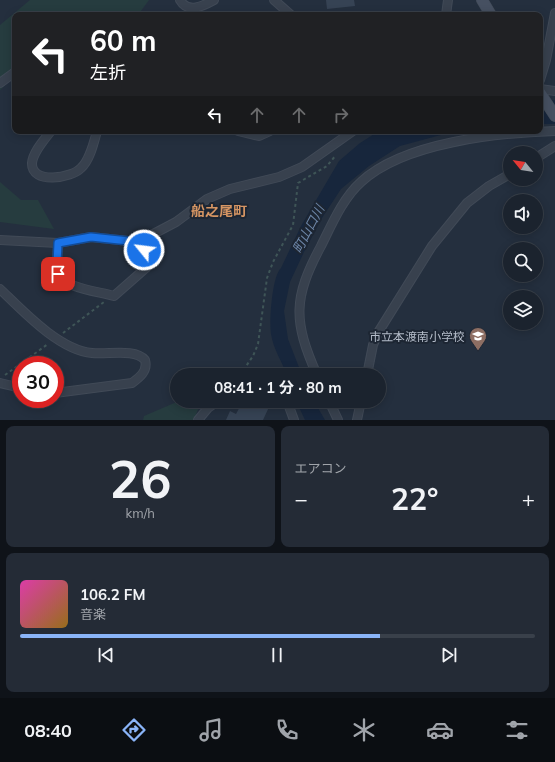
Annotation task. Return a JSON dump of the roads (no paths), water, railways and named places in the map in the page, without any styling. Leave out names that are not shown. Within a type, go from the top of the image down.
[{"type":"street","points":[[180,0],[183,4],[190,8],[201,7],[214,0]]},
{"type":"street","points":[[274,0],[288,12]]},
{"type":"street","points":[[446,12],[448,0]]},
{"type":"street","points":[[482,0],[489,12]]},
{"type":"street","points":[[543,70],[555,12]]},
{"type":"street","points":[[0,84],[12,74]]},
{"type":"street","points":[[543,92],[555,91]]},
{"type":"street","points":[[543,97],[555,116]]},
{"type":"street","points":[[543,131],[555,131]]},
{"type":"street","points":[[49,134],[34,156],[32,165],[36,172],[42,176],[56,178],[71,175],[82,168],[96,134]]},
{"type":"street","points":[[251,134],[259,136],[263,134]]},
{"type":"street","points":[[0,240],[58,243],[91,237],[138,242],[176,222],[207,199],[224,191],[279,177],[302,167],[349,134]]},
{"type":"street","points":[[314,368],[304,346],[300,330],[299,314],[302,291],[308,270],[348,197],[361,182],[380,168],[400,158],[480,137],[505,134]]},
{"type":"street","points":[[543,154],[555,146]]},
{"type":"street","points":[[368,368],[373,345],[379,330],[432,246],[467,204],[489,186],[503,178]]},
{"type":"street","points":[[58,243],[58,274],[63,279],[90,291],[114,296],[147,267],[150,261],[138,242]]},
{"type":"street","points":[[0,289],[74,348],[91,353],[138,354],[145,360],[146,365],[140,378],[132,383],[64,392]]},
{"type":"street","points":[[0,383],[12,386]]},
{"type":"street","points":[[198,420],[208,408]]},
{"type":"street","points":[[290,408],[294,420]]},
{"type":"street","points":[[332,408],[338,420]]},
{"type":"street","points":[[357,420],[360,408]]},
{"type":"water","points":[[555,100],[555,124],[543,124],[543,102]]},
{"type":"water","name":"町山口川","points":[[374,134],[445,134],[400,146],[369,166],[341,189],[322,218],[290,282],[284,311],[288,339],[299,368],[284,368],[271,334],[270,320],[275,280],[301,226],[339,161],[360,143]]},
{"type":"water","points":[[299,408],[318,408],[325,420],[305,420]]},
{"type":"place","name":"市立本渡南小学校","points":[[478,351]]},
{"type":"district","name":"船之尾町","points":[[219,211]]}]
